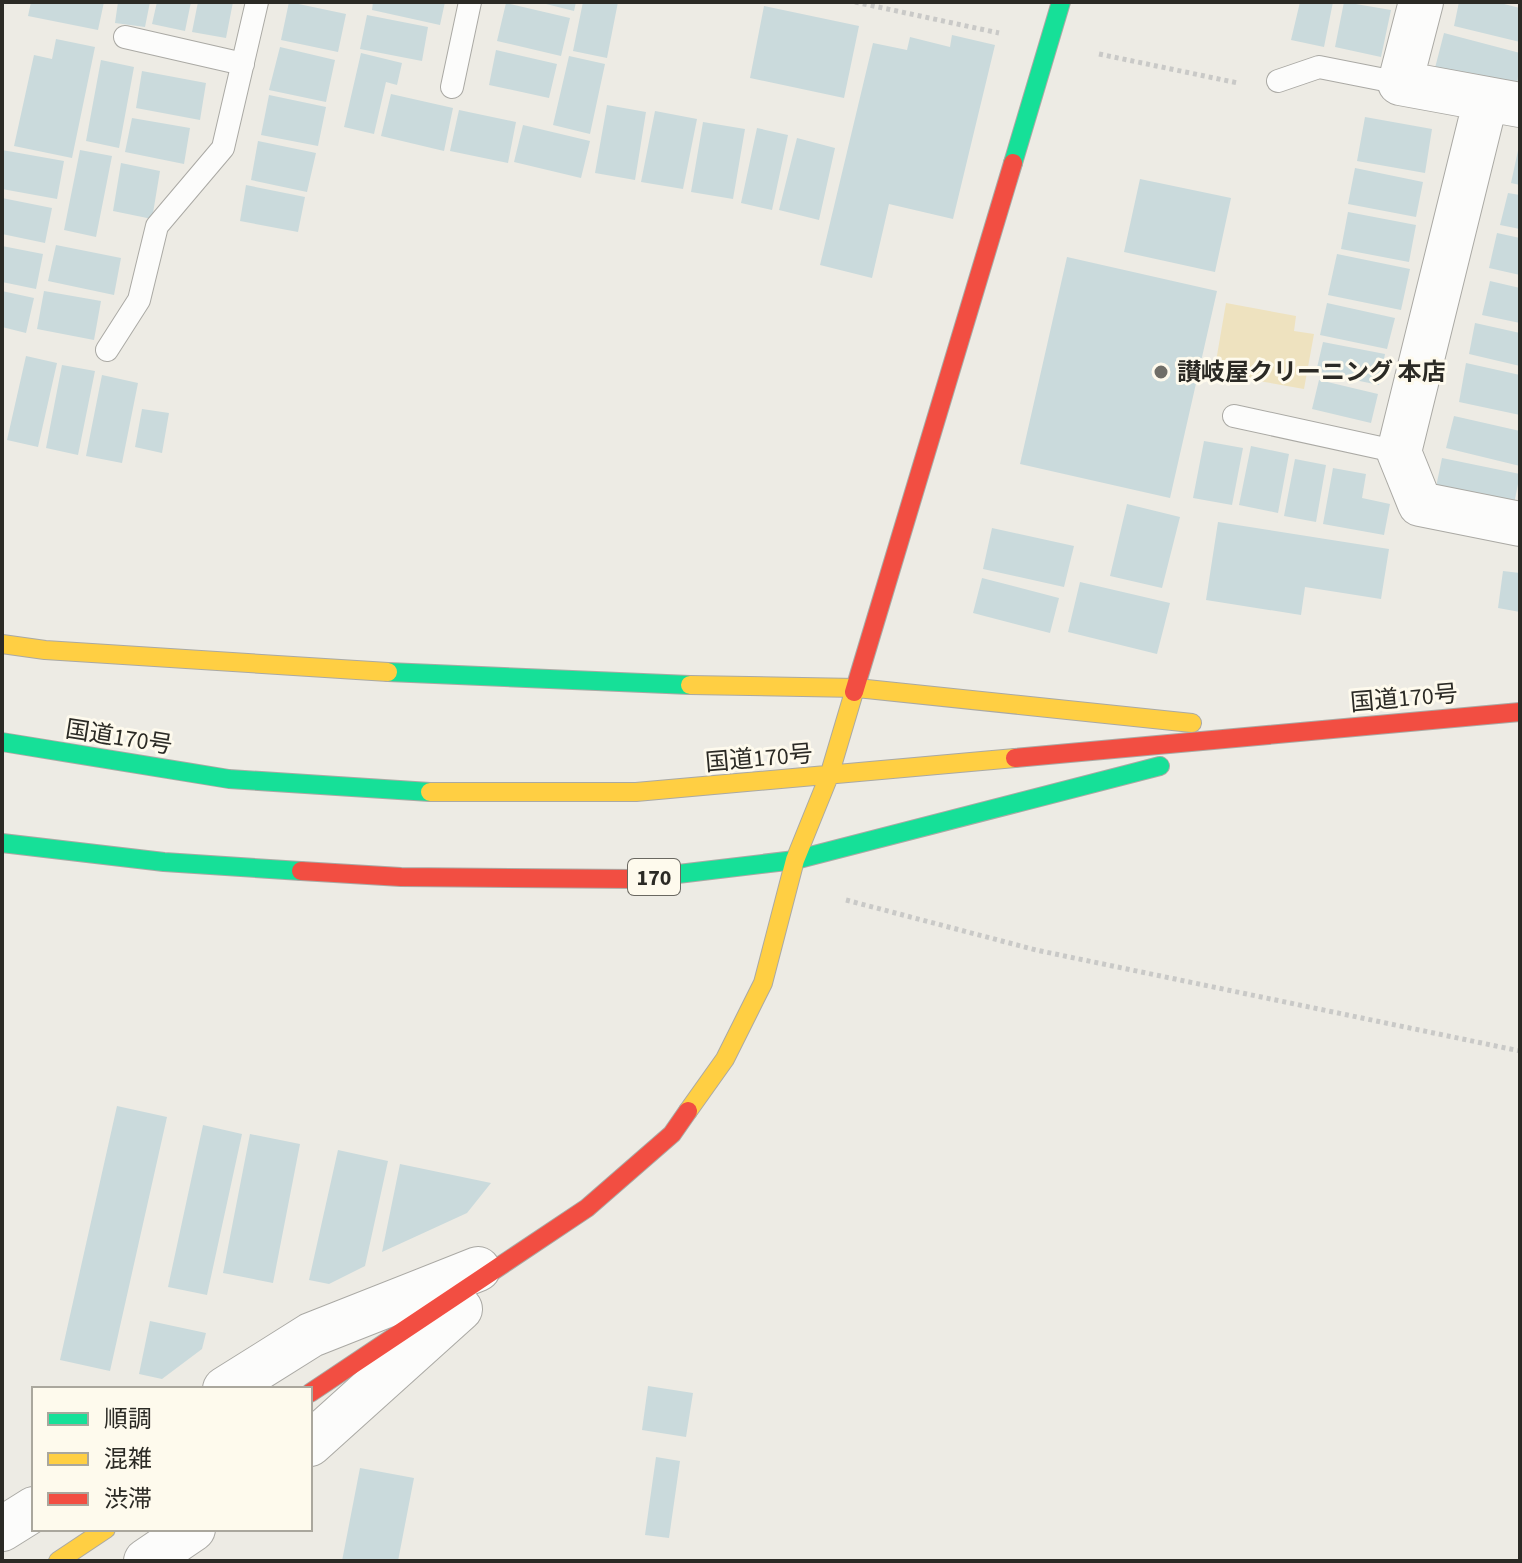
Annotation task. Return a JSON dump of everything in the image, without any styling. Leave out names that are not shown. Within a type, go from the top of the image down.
[{"type":"main road","points":[[312,1392],[587,1208],[672,1134],[725,1059],[763,983],[795,860],[829,776],[857,688],[1061,2]]},
{"type":"main road","name":"170","points":[[2,644],[45,650],[296,668],[759,688],[857,688],[1290,733]]},
{"type":"main road","name":"国道170号","points":[[2,742],[229,779],[399,792],[636,792],[1520,712]]},
{"type":"main road","name":"170","points":[[2,843],[164,862],[401,877],[626,880],[795,860],[1290,733]]},
{"type":"main road","points":[[58,1561],[103,1531]]},
{"type":"street","points":[[1421,2],[1400,83],[1503,102],[1399,452],[1420,504],[1520,524]]},
{"type":"street","points":[[228,1387],[311,1335],[524,1251]]},
{"type":"street","points":[[312,1442],[524,1251]]},
{"type":"street","points":[[2,1529],[32,1510]]},
{"type":"street","points":[[146,1561],[190,1531]]},
{"type":"lane","points":[[107,350],[139,300],[157,226],[223,148],[257,2]]},
{"type":"lane","points":[[452,87],[470,2]]},
{"type":"lane","points":[[125,37],[243,64]]},
{"type":"lane","points":[[1278,81],[1319,67],[1400,83]]},
{"type":"lane","points":[[1234,416],[1399,452]]},
{"type":"path","points":[[855,2],[1257,87],[1278,81]]},
{"type":"path","points":[[789,885],[1036,950],[1520,1051]]},
{"type":"shaded area","points":[[1226,303],[1296,316],[1294,331],[1314,334],[1304,389],[1214,373]]},
{"type":"building","points":[[31,2],[104,2],[98,30],[28,16]]},
{"type":"building","points":[[118,2],[150,2],[145,27],[115,23]]},
{"type":"building","points":[[157,2],[191,2],[185,31],[152,24]]},
{"type":"building","points":[[198,2],[233,2],[226,38],[192,32]]},
{"type":"building","points":[[289,2],[346,14],[338,52],[281,40]]},
{"type":"building","points":[[373,2],[445,2],[440,25],[372,10]]},
{"type":"building","points":[[538,2],[576,2],[574,11]]},
{"type":"building","points":[[583,2],[618,2],[607,58],[573,51]]},
{"type":"building","points":[[1300,2],[1333,2],[1324,47],[1291,40]]},
{"type":"building","points":[[1344,2],[1391,10],[1381,57],[1335,47]]},
{"type":"building","points":[[1459,2],[1496,2],[1520,8],[1520,42],[1454,26]]},
{"type":"building","points":[[506,3],[570,18],[561,56],[497,41]]},
{"type":"building","points":[[764,6],[859,26],[844,98],[750,78]]},
{"type":"building","points":[[367,15],[428,27],[422,61],[360,49]]},
{"type":"building","points":[[1444,33],[1520,53],[1517,88],[1435,68]]},
{"type":"building","points":[[952,35],[995,45],[953,219],[889,204],[872,278],[820,265],[873,43],[907,50],[910,37],[950,47]]},
{"type":"building","points":[[56,39],[95,47],[72,158],[14,146],[34,55],[52,59]]},
{"type":"building","points":[[280,47],[335,60],[326,102],[269,90]]},
{"type":"building","points":[[496,50],[557,64],[549,98],[489,85]]},
{"type":"building","points":[[361,53],[402,63],[397,85],[386,82],[374,134],[344,127]]},
{"type":"building","points":[[569,56],[605,64],[590,134],[553,125]]},
{"type":"building","points":[[101,60],[134,67],[119,148],[86,141]]},
{"type":"building","points":[[142,71],[206,83],[200,120],[136,108]]},
{"type":"building","points":[[391,94],[453,108],[444,151],[381,136]]},
{"type":"building","points":[[269,95],[326,107],[318,146],[261,135]]},
{"type":"building","points":[[607,105],[646,112],[635,180],[595,173]]},
{"type":"building","points":[[459,110],[516,122],[508,163],[450,151]]},
{"type":"building","points":[[655,111],[697,119],[683,189],[641,182]]},
{"type":"building","points":[[1365,117],[1432,129],[1425,173],[1357,161]]},
{"type":"building","points":[[132,118],[190,128],[184,164],[125,152]]},
{"type":"building","points":[[703,122],[745,129],[733,199],[691,192]]},
{"type":"building","points":[[523,125],[590,141],[581,178],[514,162]]},
{"type":"building","points":[[757,128],[788,135],[772,210],[741,203]]},
{"type":"building","points":[[797,138],[835,148],[819,220],[779,210]]},
{"type":"building","points":[[258,141],[316,153],[307,192],[251,180]]},
{"type":"building","points":[[1520,146],[1520,185],[1511,183]]},
{"type":"building","points":[[2,150],[64,161],[57,199],[2,189]]},
{"type":"building","points":[[80,150],[112,156],[96,237],[64,230]]},
{"type":"building","points":[[121,163],[160,171],[152,219],[113,211]]},
{"type":"building","points":[[1355,168],[1423,182],[1416,217],[1348,204]]},
{"type":"building","points":[[1140,179],[1231,198],[1215,272],[1124,252]]},
{"type":"building","points":[[246,185],[305,197],[298,232],[240,221]]},
{"type":"building","points":[[1508,193],[1520,195],[1520,229],[1500,225]]},
{"type":"building","points":[[2,198],[52,208],[45,243],[2,234]]},
{"type":"building","points":[[1348,212],[1416,225],[1409,262],[1341,249]]},
{"type":"building","points":[[1497,233],[1520,238],[1520,275],[1489,268]]},
{"type":"building","points":[[56,245],[121,258],[114,295],[48,281]]},
{"type":"building","points":[[2,246],[43,254],[36,289],[2,282]]},
{"type":"building","points":[[1337,254],[1410,269],[1401,310],[1328,295]]},
{"type":"building","points":[[1067,257],[1217,291],[1170,498],[1020,464]]},
{"type":"building","points":[[1490,281],[1520,288],[1520,323],[1482,315]]},
{"type":"building","points":[[2,291],[34,298],[26,333],[2,327]]},
{"type":"building","points":[[44,291],[101,301],[94,340],[37,329]]},
{"type":"building","points":[[1327,303],[1395,318],[1387,349],[1320,335]]},
{"type":"building","points":[[1475,323],[1520,333],[1520,366],[1469,354]]},
{"type":"building","points":[[1323,342],[1385,354],[1379,385],[1316,372]]},
{"type":"building","points":[[26,356],[57,363],[38,447],[7,440]]},
{"type":"building","points":[[1466,363],[1520,375],[1520,415],[1459,402]]},
{"type":"building","points":[[62,365],[95,371],[78,455],[46,448]]},
{"type":"building","points":[[102,375],[138,383],[122,463],[86,456]]},
{"type":"building","points":[[1319,380],[1378,394],[1371,423],[1312,409]]},
{"type":"building","points":[[142,409],[169,413],[162,453],[135,447]]},
{"type":"building","points":[[1454,416],[1520,431],[1520,466],[1446,448]]},
{"type":"building","points":[[1204,441],[1243,448],[1232,505],[1193,498]]},
{"type":"building","points":[[1251,446],[1289,454],[1278,513],[1239,505]]},
{"type":"building","points":[[1442,458],[1520,474],[1514,504],[1436,487]]},
{"type":"building","points":[[1295,459],[1326,465],[1316,522],[1284,516]]},
{"type":"building","points":[[1333,468],[1366,474],[1362,498],[1390,504],[1384,535],[1323,524]]},
{"type":"building","points":[[1127,504],[1180,517],[1162,588],[1110,576]]},
{"type":"building","points":[[1218,522],[1389,549],[1381,599],[1305,587],[1301,615],[1206,600]]},
{"type":"building","points":[[992,528],[1074,546],[1064,587],[983,569]]},
{"type":"building","points":[[1503,571],[1520,573],[1520,612],[1498,608]]},
{"type":"building","points":[[982,578],[1059,598],[1050,633],[973,613]]},
{"type":"building","points":[[1080,582],[1170,603],[1157,654],[1068,632]]},
{"type":"building","points":[[117,1106],[167,1117],[110,1371],[60,1360]]},
{"type":"building","points":[[203,1125],[242,1134],[207,1295],[168,1287]]},
{"type":"building","points":[[250,1134],[300,1144],[273,1283],[223,1273]]},
{"type":"building","points":[[338,1150],[388,1161],[365,1266],[329,1284],[309,1280]]},
{"type":"building","points":[[400,1164],[491,1183],[467,1213],[382,1252]]},
{"type":"building","points":[[150,1321],[206,1333],[202,1349],[162,1379],[139,1374]]},
{"type":"building","points":[[648,1386],[693,1393],[686,1437],[642,1430]]},
{"type":"building","points":[[656,1457],[680,1461],[669,1538],[645,1535]]},
{"type":"building","points":[[360,1468],[414,1478],[398,1561],[342,1561]]},
{"type":"traffic: fast","points":[[1013,163],[1061,2]]},
{"type":"traffic: fast","points":[[388,672],[690,685]]},
{"type":"traffic: fast","points":[[2,742],[229,779],[430,792]]},
{"type":"traffic: fast","points":[[636,879],[795,860],[1160,766]]},
{"type":"traffic: fast","points":[[2,843],[164,862],[301,871]]},
{"type":"traffic: slow","points":[[2,644],[45,650],[388,672]]},
{"type":"traffic: slow","points":[[690,685],[857,688],[1192,723]]},
{"type":"traffic: slow","points":[[688,1111],[725,1059],[763,983],[795,860],[829,776],[854,692]]},
{"type":"traffic: slow","points":[[430,792],[636,792],[1015,758]]},
{"type":"traffic: slow","points":[[58,1561],[103,1531]]},
{"type":"traffic: jam","points":[[854,692],[1013,163]]},
{"type":"traffic: jam","points":[[1015,758],[1520,712]]},
{"type":"traffic: jam","points":[[301,871],[401,877],[636,879]]},
{"type":"traffic: jam","points":[[312,1392],[587,1208],[672,1134],[688,1111]]},
{"type":"place","name":"讃岐屋クリーニング 本店","points":[[1161,372]]}]
